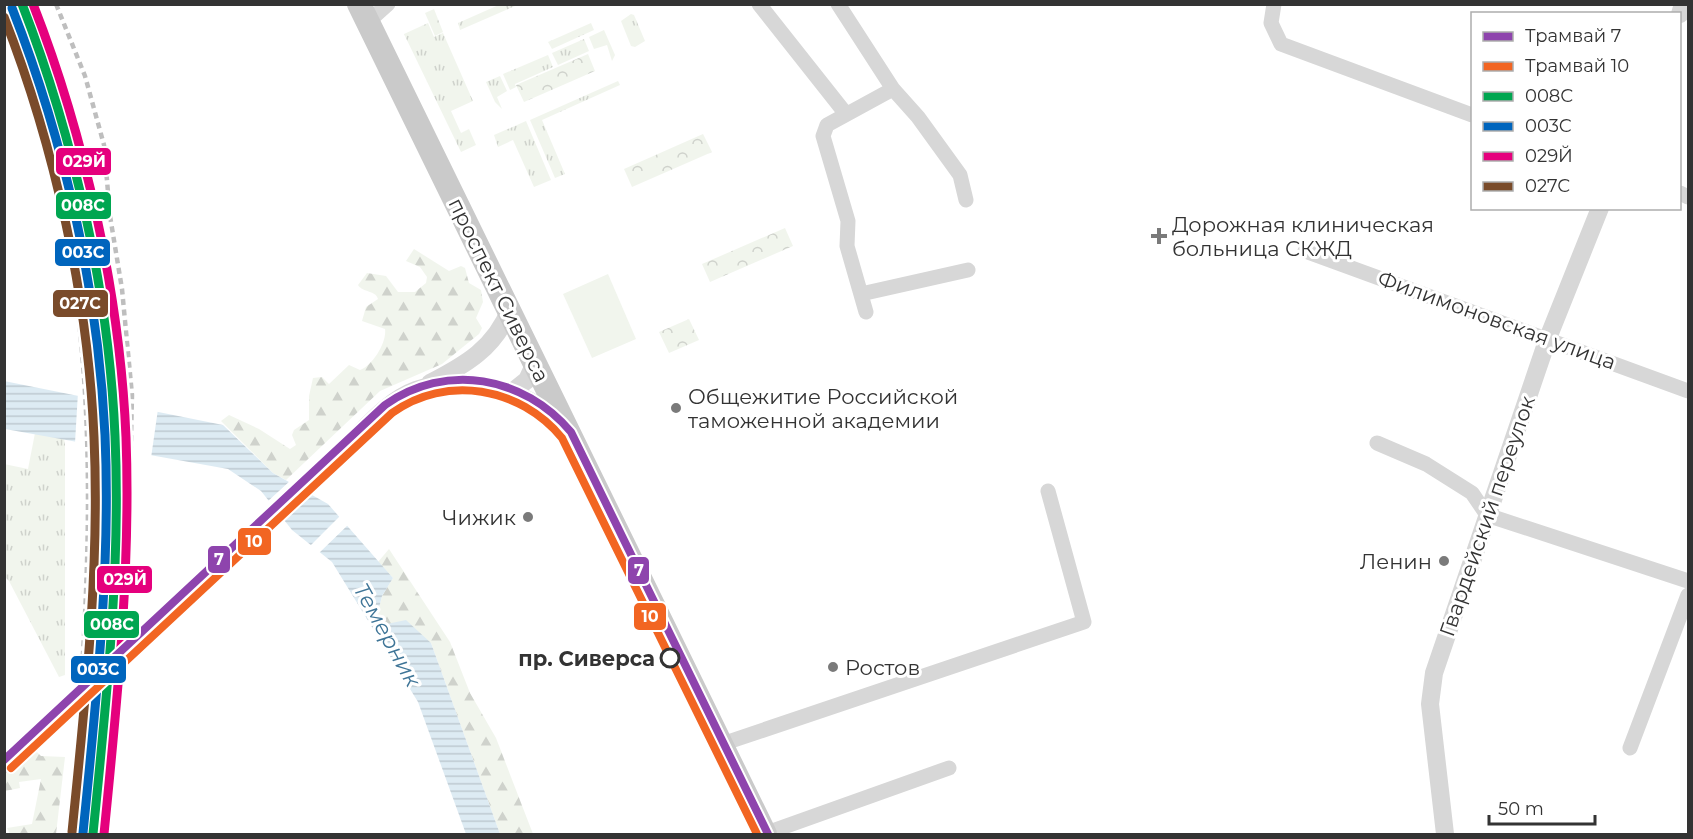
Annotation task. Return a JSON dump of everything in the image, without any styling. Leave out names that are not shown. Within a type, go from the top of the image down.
[{"type":"main road","name":"проспект Сиверса","points":[[363,13],[510,309],[764,834]]},
{"type":"street","points":[[363,13],[388,4]]},
{"type":"street","points":[[759,4],[846,114]]},
{"type":"street","points":[[838,4],[893,89],[918,117],[960,175],[966,200]]},
{"type":"street","points":[[1274,4],[1271,23],[1281,44],[1471,114]]},
{"type":"street","points":[[866,312],[847,246],[848,221],[823,136],[825,127],[893,89]]},
{"type":"street","name":"Гвардейский переулок","points":[[1445,834],[1430,704],[1434,673],[1548,338],[1599,210]]},
{"type":"street","name":"Филимоновская улица","points":[[1305,251],[1689,391]]},
{"type":"street","points":[[861,294],[968,270]]},
{"type":"street","points":[[5,764],[387,408],[457,368],[494,340],[502,329],[510,309]]},
{"type":"street","points":[[511,393],[527,380],[535,363]]},
{"type":"street","points":[[417,390],[462,384],[511,393],[548,411],[568,433]]},
{"type":"street","points":[[1377,443],[1426,464],[1472,493],[1487,515],[1689,581]]},
{"type":"street","points":[[722,744],[1083,622],[1048,491]]},
{"type":"street","points":[[1630,748],[1689,595]]},
{"type":"street","points":[[764,834],[949,768]]},
{"type":"green space","points":[[501,4],[515,6],[460,30],[458,23]]},
{"type":"green space","points":[[434,9],[443,32],[435,36],[425,13]]},
{"type":"green space","points":[[631,14],[634,15],[645,41],[635,47],[631,46],[621,21]]},
{"type":"green space","points":[[428,23],[434,37],[443,33],[473,101],[451,111],[461,133],[469,129],[476,145],[461,152],[404,34]]},
{"type":"green space","points":[[591,23],[594,30],[552,49],[548,42]]},
{"type":"green space","points":[[604,30],[615,55],[612,61],[607,45],[594,49],[589,37]]},
{"type":"green space","points":[[584,39],[589,51],[558,65],[552,53]]},
{"type":"green space","points":[[588,54],[595,71],[524,102],[516,85]]},
{"type":"green space","points":[[548,55],[553,67],[515,84],[516,87],[510,90],[503,74]]},
{"type":"green space","points":[[500,76],[507,91],[497,97],[502,109],[495,102],[486,82]]},
{"type":"green space","points":[[618,81],[620,85],[542,120],[565,174],[555,178],[530,120]]},
{"type":"green space","points":[[526,121],[551,180],[534,187],[513,140],[498,147],[494,135]]},
{"type":"green space","points":[[703,134],[712,152],[632,187],[624,169]]},
{"type":"green space","points":[[785,228],[793,246],[710,282],[702,264]]},
{"type":"green space","points":[[414,249],[449,271],[461,266],[465,268],[469,283],[481,290],[483,302],[476,318],[482,328],[479,334],[442,364],[380,391],[286,480],[273,473],[221,421],[229,415],[259,429],[290,449],[296,445],[292,435],[294,430],[309,420],[309,396],[313,378],[322,377],[329,384],[349,365],[360,370],[374,358],[384,340],[385,329],[362,321],[366,307],[378,299],[377,296],[358,285],[367,273],[386,276],[398,292],[415,292],[426,283],[427,277],[420,267],[406,261]]},
{"type":"green space","points":[[608,274],[636,339],[592,358],[563,294]]},
{"type":"green space","points":[[689,319],[699,340],[669,353],[659,332]]},
{"type":"green space","points":[[35,433],[64,438],[65,444],[65,675],[59,677],[5,577],[4,464],[28,469]]},
{"type":"green space","points":[[389,549],[450,642],[470,693],[496,738],[533,834],[500,834],[431,643],[382,625],[377,616],[382,596],[393,578],[378,562]]},
{"type":"green space","points":[[36,751],[41,756],[65,757],[56,834],[10,834],[7,828],[32,824],[41,779],[19,782],[20,788],[5,791],[5,772],[13,773]]},
{"type":"water","name":"Темерник","points":[[4,381],[223,425],[273,473],[328,504],[393,578],[382,596],[377,616],[382,625],[406,620],[431,643],[500,834],[466,834],[418,702],[332,562],[292,530],[261,491],[228,469],[5,429]]},
{"type":"pier","points":[[78,392],[158,409],[151,458],[75,443]]},
{"type":"pier","points":[[291,480],[314,492],[282,522],[267,502]]},
{"type":"pier","points":[[341,515],[349,524],[318,554],[309,547]]},
{"type":"railway","points":[[56,4],[85,76],[104,145],[110,216],[122,289],[132,395],[129,524]]},
{"type":"railway","points":[[4,21],[39,121],[64,222],[79,322],[86,423],[88,524],[84,627],[70,834]]},
{"type":"tram line","name":"7","points":[[4,760],[385,405],[409,392],[433,383],[458,380],[483,381],[531,398],[552,413],[571,432],[768,834]]},
{"type":"tram line","name":"10","points":[[11,768],[392,413],[413,401],[435,393],[458,390],[481,392],[504,397],[525,407],[545,421],[562,438],[757,834]]},
{"type":"transit line","name":"008С","points":[[22,4],[58,108],[86,217],[97,272],[111,382],[115,436],[116,536],[107,686],[93,834]]},
{"type":"transit line","name":"029Й","points":[[33,4],[69,108],[97,217],[108,273],[122,383],[127,487],[125,586],[104,834]]},
{"type":"transit line","name":"003С","points":[[12,8],[48,111],[76,218],[95,326],[101,381],[105,435],[106,534],[97,684],[83,833]]},
{"type":"transit line","name":"027С","points":[[4,17],[39,118],[66,224],[85,331],[91,384],[95,487],[93,586],[72,832]]},
{"type":"place","name":"Дорожная клиническая больница СКЖД","points":[[1159,236]]},
{"type":"place","name":"Общежитие Российской таможенной академии","points":[[676,408]]},
{"type":"place","name":"Чижик","points":[[528,517]]},
{"type":"place","name":"Ленин","points":[[1444,561]]},
{"type":"place","name":"пр. Сиверса","points":[[670,658]]},
{"type":"place","name":"Ростов","points":[[833,667]]}]
